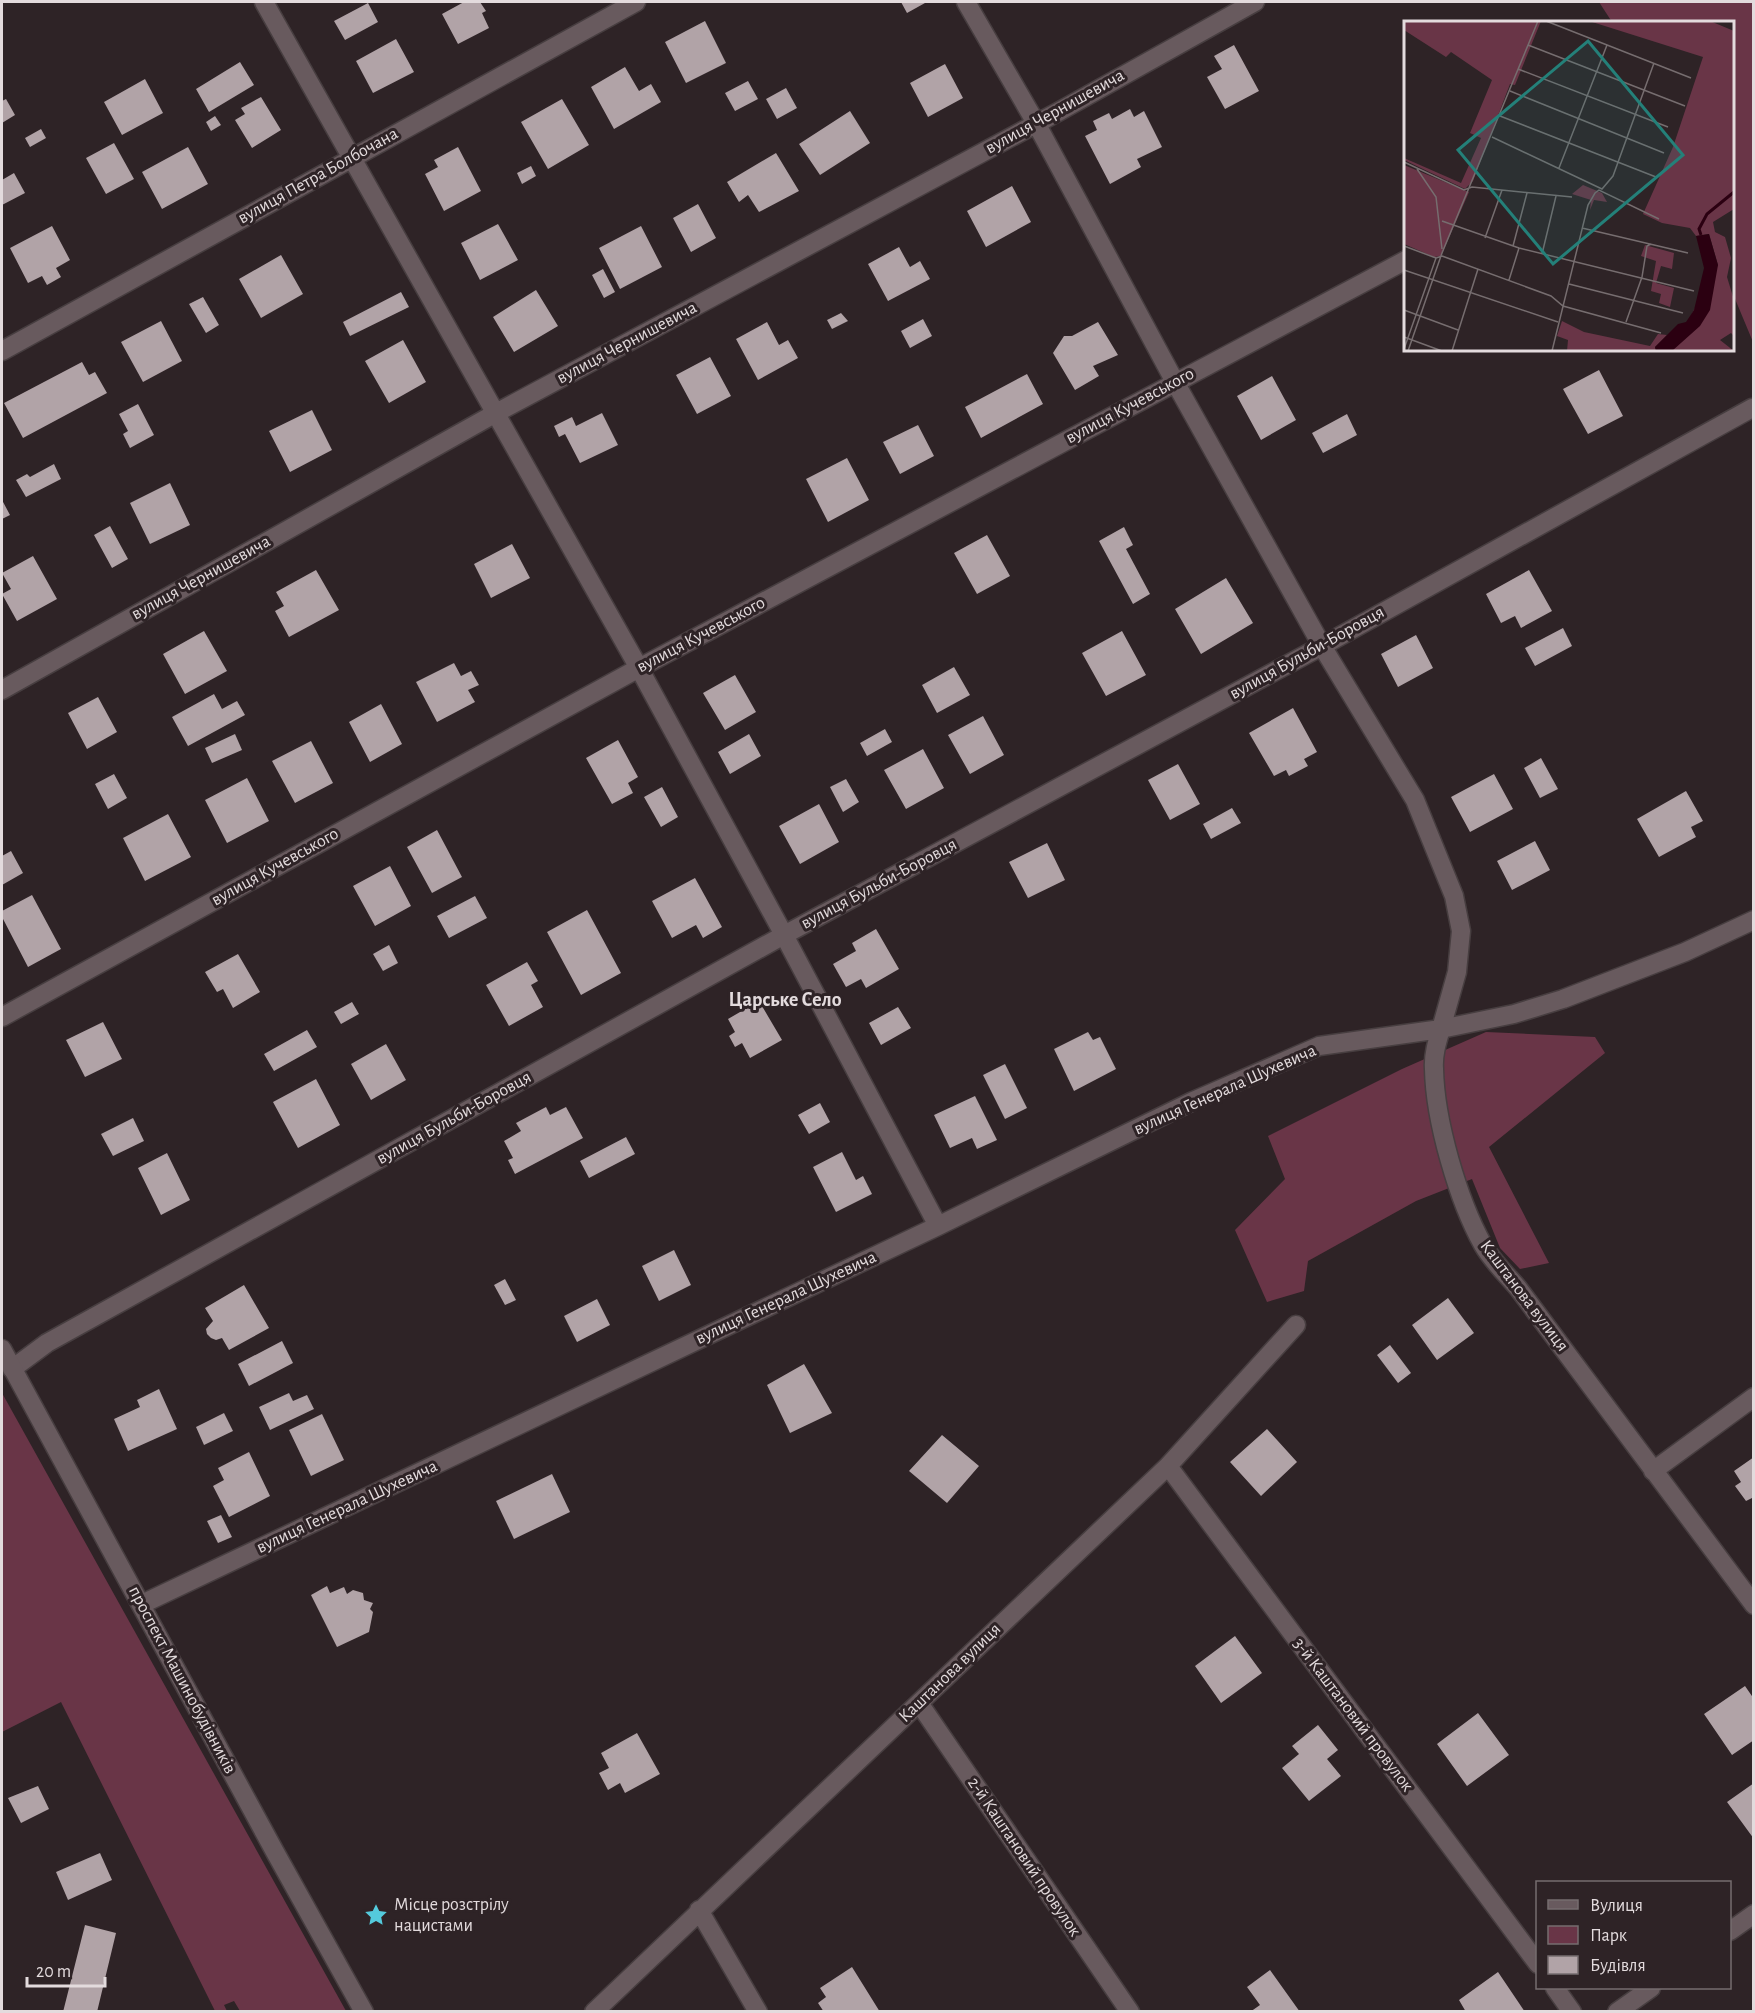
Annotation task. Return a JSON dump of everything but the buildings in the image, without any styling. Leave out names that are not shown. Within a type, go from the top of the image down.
[{"type":"street","points":[[264,2],[639,668],[938,1226]]},
{"type":"street","name":"вулиця Петра Болбочана","points":[[2,351],[636,2]]},
{"type":"street","points":[[966,2],[1036,123],[1175,382],[1322,646],[1415,800],[1454,896],[1461,931],[1457,972],[1441,1029]]},
{"type":"street","name":"вулиця Чернишевича","points":[[2,690],[496,413],[1036,123],[1255,2]]},
{"type":"street","name":"вулиця Кучевського","points":[[2,1017],[639,668],[1404,261]]},
{"type":"street","name":"вулиця Бульби-Боровця","points":[[12,1369],[47,1343],[784,935],[1322,646],[1752,408]]},
{"type":"street","name":"вулиця Генерала Шухевича","points":[[142,1604],[938,1226],[1193,1101],[1319,1046],[1441,1029],[1514,1014],[1563,999],[1685,952],[1754,920]]},
{"type":"street","name":"Каштанова вулиця","points":[[1441,1029],[1434,1053],[1434,1068],[1435,1089],[1443,1130],[1459,1187],[1484,1247],[1518,1288],[1754,1605]]},
{"type":"street","name":"Каштанова вулиця","points":[[594,2012],[1168,1466],[1296,1325]]},
{"type":"street","name":"проспект Машинобудівників","points":[[2,1349],[364,2012]]},
{"type":"street","points":[[1653,1471],[1754,1397]]},
{"type":"street","name":"3-й Каштановий провулок","points":[[1168,1466],[1536,1961]]},
{"type":"street","name":"2-й Каштановий провулок","points":[[918,1703],[1130,2012]]},
{"type":"street","points":[[699,1911],[758,2012]]},
{"type":"street","points":[[1731,1930],[1754,1914]]},
{"type":"street","points":[[1556,1989],[1572,2012]]},
{"type":"street","points":[[1617,2012],[1650,1989]]},
{"type":"green space","points":[[1599,2],[1753,2],[1753,342],[1734,296],[1734,21],[1611,21]]},
{"type":"green space","points":[[1486,1032],[1595,1037],[1605,1053],[1489,1147],[1549,1263],[1520,1269],[1500,1248],[1472,1179],[1416,1201],[1308,1261],[1304,1291],[1267,1302],[1235,1230],[1285,1179],[1268,1136],[1402,1069]]},
{"type":"green space","points":[[2,1393],[346,2011],[240,2011],[234,2001],[224,2005],[227,2011],[215,2011],[61,1702],[2,1732]]},
{"type":"place","name":"Місце розстрілу нацистами","points":[[376,1915]]},
{"type":"district","name":"Царське Село","points":[[785,1000]]}]
